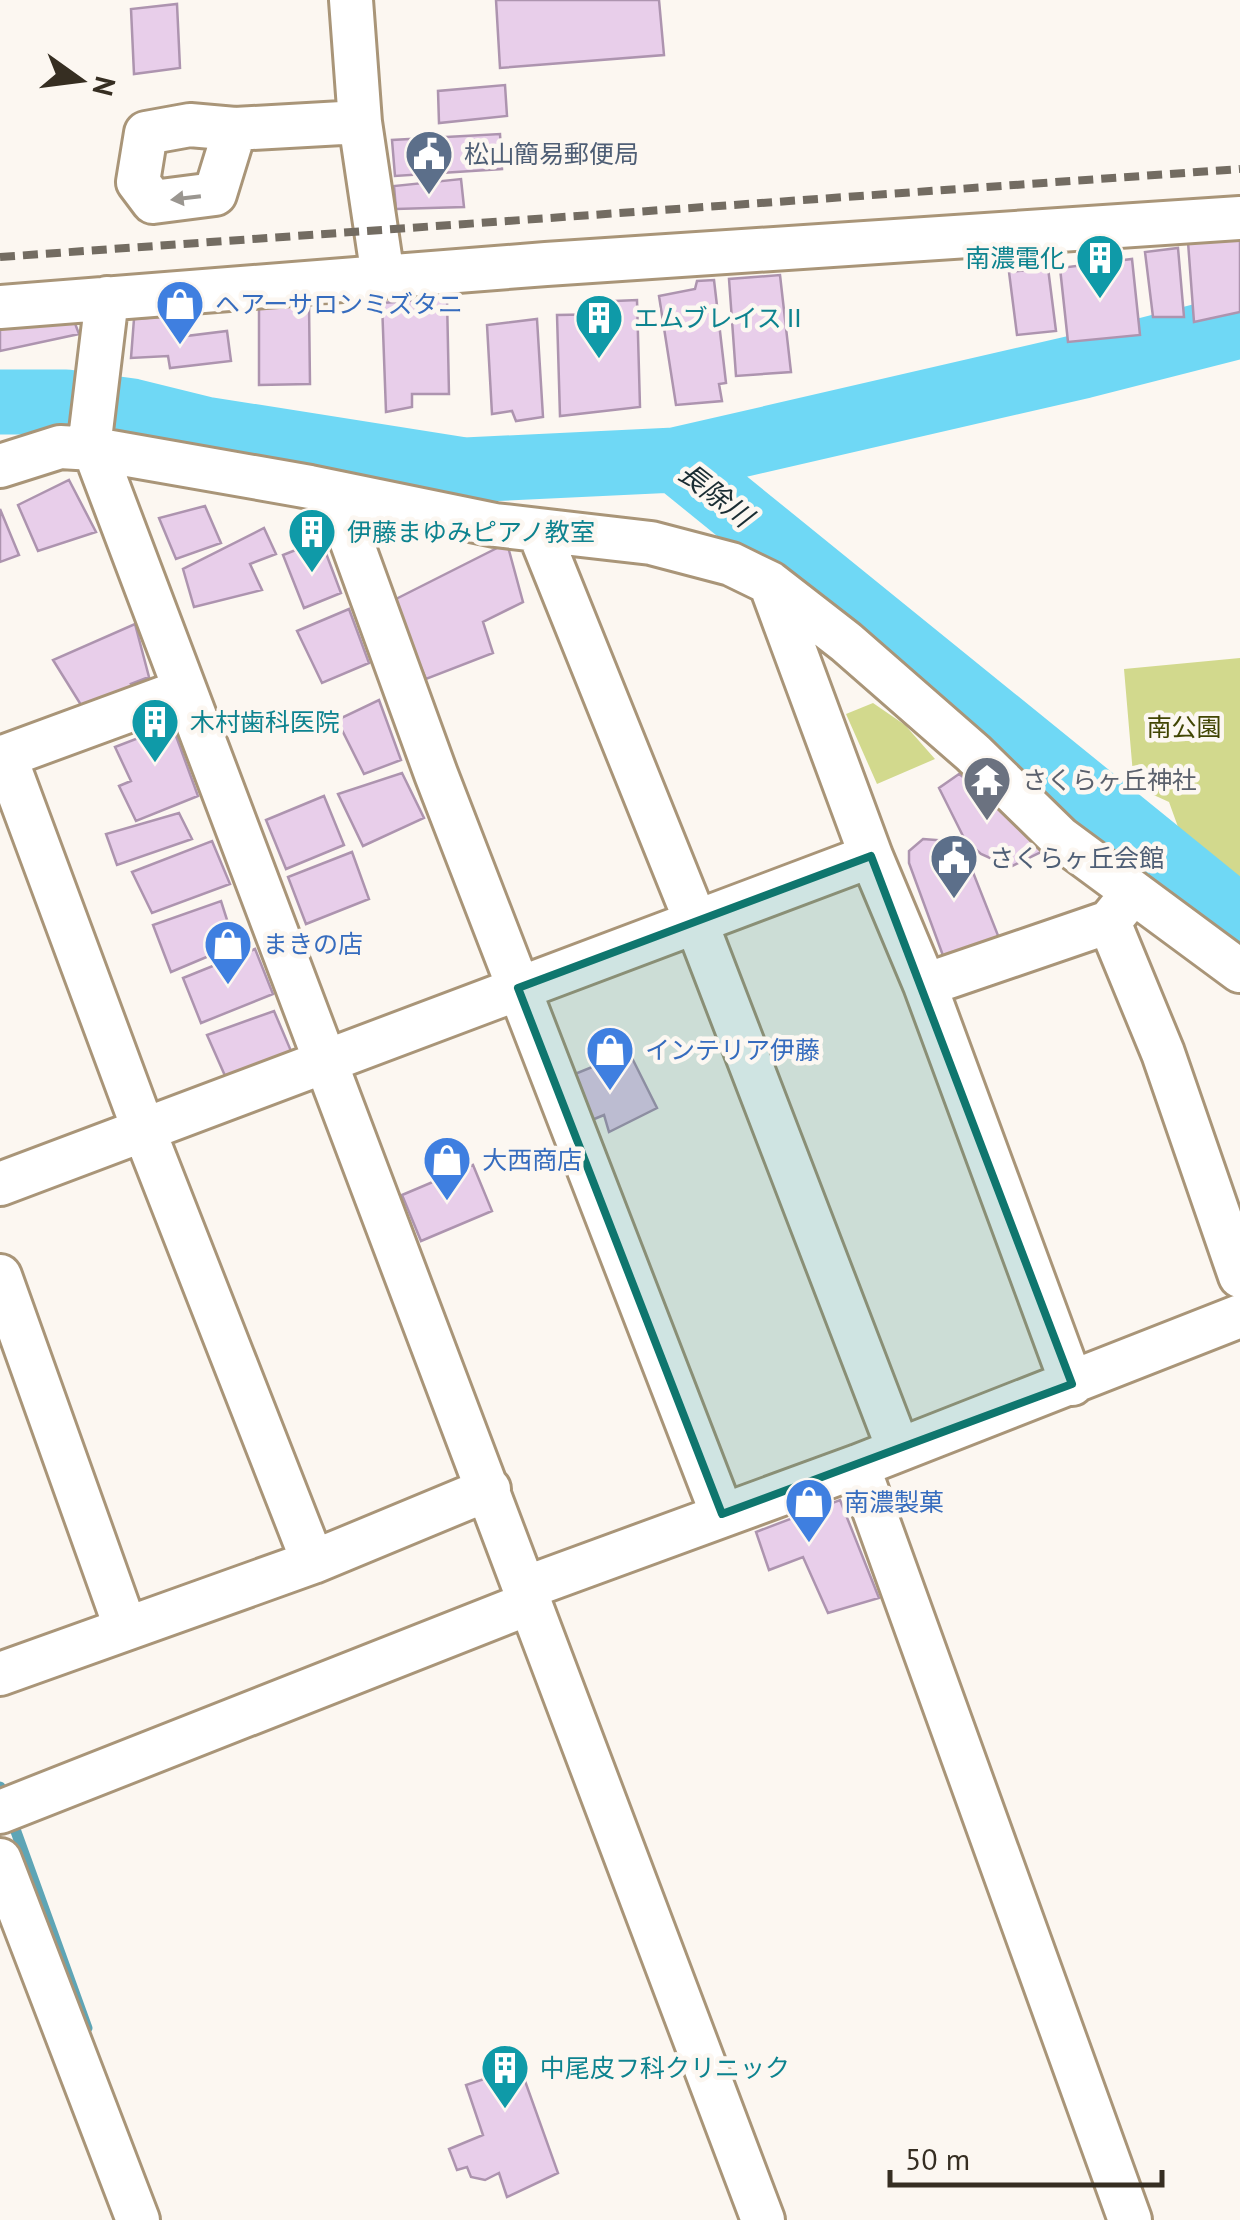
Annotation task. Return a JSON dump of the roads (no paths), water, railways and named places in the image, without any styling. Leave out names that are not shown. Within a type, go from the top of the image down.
[{"type":"street","points":[[351,0],[360,122],[382,277]]},
{"type":"street","points":[[236,129],[360,122]]},
{"type":"street","points":[[0,307],[1240,218]]},
{"type":"street","points":[[108,298],[92,440],[763,2220]]},
{"type":"street","points":[[0,466],[92,440],[334,493],[540,532],[651,543],[731,564],[770,582],[973,752],[1060,838],[1121,907],[1240,971]]},
{"type":"street","points":[[334,493],[518,988],[722,1514]]},
{"type":"street","points":[[540,532],[696,922],[898,1448]]},
{"type":"street","points":[[770,582],[871,856],[925,984],[1072,1384]]},
{"type":"street","points":[[185,690],[3,757],[313,1562]]},
{"type":"street","points":[[0,1184],[871,856]]},
{"type":"street","points":[[925,984],[1121,907]]},
{"type":"street","points":[[1121,907],[1164,1053],[1240,1276]]},
{"type":"street","points":[[0,1276],[126,1629]]},
{"type":"street","points":[[0,1812],[722,1514],[858,1466],[1240,1316]]},
{"type":"street","points":[[858,1466],[1130,2220]]},
{"type":"street","points":[[0,1674],[313,1562],[489,1489]]},
{"type":"street","points":[[0,1860],[138,2220]]},
{"type":"waterway","name":"長除川","points":[[0,402],[66,402],[132,411],[205,429],[465,470],[675,460],[1240,326]]},
{"type":"waterway","name":"長除川","points":[[675,460],[1240,918]]},
{"type":"waterway","points":[[10,1815],[87,2028]]},
{"type":"railway","points":[[0,257],[1240,169]]},
{"type":"place","name":"松山簡易郵便局","points":[[429,196]]},
{"type":"place","name":"南濃電化","points":[[1100,300]]},
{"type":"place","name":"ヘアーサロンミズタニ","points":[[180,346]]},
{"type":"place","name":"エムブレイスⅡ","points":[[599,360]]},
{"type":"place","name":"伊藤まゆみピアノ教室","points":[[312,574]]},
{"type":"place","name":"木村歯科医院","points":[[155,764]]},
{"type":"place","name":"さくらヶ丘神社","points":[[987,822]]},
{"type":"place","name":"さくらヶ丘会館","points":[[954,900]]},
{"type":"place","name":"まきの店","points":[[228,986]]},
{"type":"place","name":"インテリア伊藤","points":[[610,1092]]},
{"type":"place","name":"大西商店","points":[[447,1202]]},
{"type":"place","name":"南濃製菓","points":[[809,1544]]},
{"type":"place","name":"中尾皮フ科クリニック","points":[[505,2110]]},
{"type":"park label","name":"南公園","points":[[1184,727]]}]
